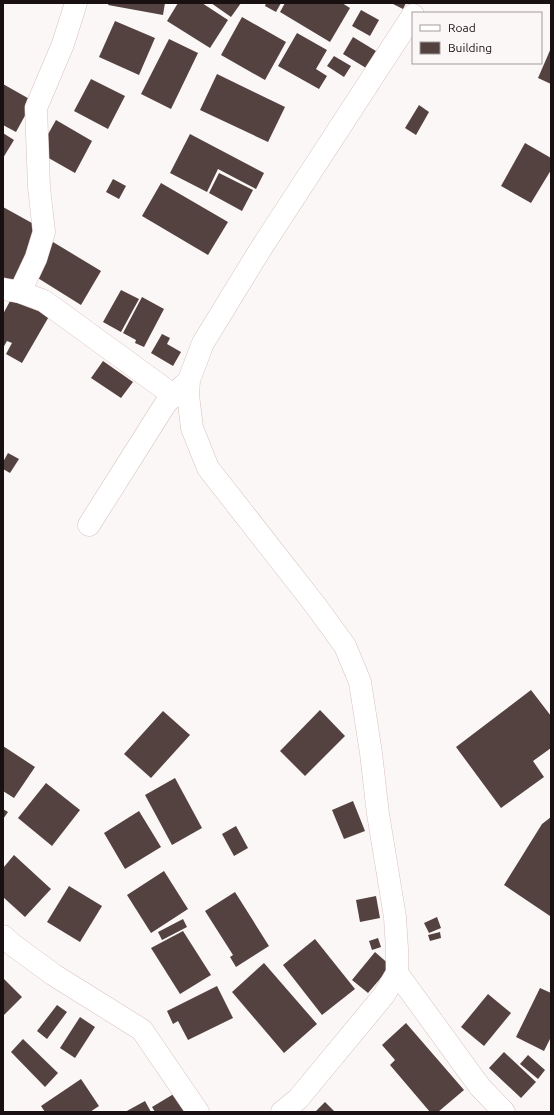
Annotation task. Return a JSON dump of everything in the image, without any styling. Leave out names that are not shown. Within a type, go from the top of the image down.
[{"type":"street","points":[[76,3],[63,44],[36,108],[39,188],[44,232],[36,258],[11,290],[44,301],[173,395]]},
{"type":"street","points":[[415,12],[421,3]]},
{"type":"street","points":[[282,1112],[298,1099],[308,1087],[384,995],[397,973],[395,917],[378,814],[371,753],[360,682],[345,646],[208,468],[192,428],[188,395],[189,380],[203,343],[260,250],[412,17]]},
{"type":"street","points":[[89,525],[166,403],[189,380]]},
{"type":"street","points":[[3,936],[54,975],[142,1030],[198,1112]]},
{"type":"street","points":[[397,973],[480,1087],[504,1112]]},
{"type":"building","points":[[109,3],[165,3],[163,15],[108,5]]},
{"type":"building","points":[[178,3],[202,3],[228,20],[210,48],[167,21]]},
{"type":"building","points":[[211,3],[241,3],[231,17]]},
{"type":"building","points":[[266,3],[281,3],[276,12],[265,6]]},
{"type":"building","points":[[285,3],[342,3],[350,8],[330,42],[280,12]]},
{"type":"building","points":[[391,3],[406,3],[403,9]]},
{"type":"building","points":[[361,10],[379,20],[370,36],[352,26]]},
{"type":"building","points":[[242,17],[286,42],[265,80],[221,55]]},
{"type":"building","points":[[115,21],[155,38],[139,75],[99,57]]},
{"type":"building","points":[[297,33],[327,50],[316,69],[327,76],[319,89],[278,66]]},
{"type":"building","points":[[353,37],[376,51],[366,68],[343,54]]},
{"type":"building","points":[[169,39],[198,53],[171,109],[141,94]]},
{"type":"building","points":[[551,48],[551,84],[538,78]]},
{"type":"building","points":[[334,56],[351,66],[344,77],[327,66]]},
{"type":"building","points":[[217,74],[285,107],[268,142],[200,110]]},
{"type":"building","points":[[91,79],[125,96],[108,129],[74,111]]},
{"type":"building","points":[[3,84],[33,101],[16,132],[3,125]]},
{"type":"building","points":[[419,105],[429,112],[416,135],[405,128]]},
{"type":"building","points":[[56,120],[92,141],[75,173],[38,152]]},
{"type":"building","points":[[3,133],[14,140],[3,158]]},
{"type":"building","points":[[190,134],[264,173],[256,189],[218,169],[207,192],[170,173]]},
{"type":"building","points":[[525,143],[551,158],[551,170],[531,203],[501,186]]},
{"type":"building","points":[[219,173],[253,190],[242,211],[209,193]]},
{"type":"building","points":[[113,179],[126,186],[119,199],[106,192]]},
{"type":"building","points":[[161,183],[228,222],[208,255],[142,216]]},
{"type":"building","points":[[3,207],[41,228],[12,282],[3,277]]},
{"type":"building","points":[[53,242],[101,271],[81,305],[33,275]]},
{"type":"building","points":[[121,290],[139,299],[121,332],[103,322]]},
{"type":"building","points":[[15,292],[51,313],[22,363],[6,354],[12,343],[7,341],[3,348],[3,314]]},
{"type":"building","points":[[142,297],[164,309],[144,347],[135,343],[136,340],[123,333]]},
{"type":"building","points":[[162,334],[170,338],[167,344],[181,352],[173,366],[151,353]]},
{"type":"building","points":[[103,361],[133,382],[121,398],[91,378]]},
{"type":"building","points":[[8,453],[19,459],[10,473],[3,469],[3,462]]},
{"type":"building","points":[[531,690],[551,716],[551,748],[533,761],[544,777],[501,808],[456,747]]},
{"type":"building","points":[[320,710],[345,736],[305,776],[280,751]]},
{"type":"building","points":[[163,711],[190,735],[151,778],[124,754]]},
{"type":"building","points":[[3,746],[35,767],[14,798],[3,791]]},
{"type":"building","points":[[175,778],[202,828],[172,845],[145,795]]},
{"type":"building","points":[[46,783],[80,810],[52,846],[18,818]]},
{"type":"building","points":[[353,801],[365,831],[344,839],[332,810]]},
{"type":"building","points":[[3,809],[8,812],[3,819]]},
{"type":"building","points":[[139,811],[161,847],[125,869],[104,833]]},
{"type":"building","points":[[551,817],[550,916],[504,885],[542,824]]},
{"type":"building","points":[[236,826],[248,848],[234,856],[222,834]]},
{"type":"building","points":[[14,855],[51,889],[25,917],[3,897],[3,868]]},
{"type":"building","points":[[164,871],[188,909],[151,933],[127,895]]},
{"type":"building","points":[[69,886],[102,906],[80,942],[47,922]]},
{"type":"building","points":[[235,892],[269,946],[236,967],[230,957],[233,955],[205,911]]},
{"type":"building","points":[[376,896],[380,918],[360,922],[356,900]]},
{"type":"building","points":[[437,917],[441,928],[429,933],[424,923]]},
{"type":"building","points":[[183,919],[187,927],[162,940],[158,932]]},
{"type":"building","points":[[183,931],[211,975],[180,994],[151,948]]},
{"type":"building","points":[[440,932],[441,938],[430,941],[428,935]]},
{"type":"building","points":[[378,938],[381,947],[372,950],[369,941]]},
{"type":"building","points":[[315,939],[355,989],[322,1015],[283,965]]},
{"type":"building","points":[[375,952],[391,966],[368,993],[352,980]]},
{"type":"building","points":[[264,963],[317,1024],[284,1053],[232,992]]},
{"type":"building","points":[[3,978],[22,997],[3,1016]]},
{"type":"building","points":[[217,986],[233,1018],[188,1040],[178,1021],[173,1024],[167,1011]]},
{"type":"building","points":[[540,988],[551,993],[551,1037],[544,1051],[516,1037]]},
{"type":"building","points":[[488,994],[511,1013],[484,1046],[461,1027]]},
{"type":"building","points":[[57,1005],[67,1012],[47,1039],[37,1031]]},
{"type":"building","points":[[80,1017],[95,1027],[75,1058],[60,1048]]},
{"type":"building","points":[[406,1023],[464,1090],[438,1112],[430,1112],[390,1065],[395,1060],[382,1045]]},
{"type":"building","points":[[23,1039],[58,1073],[45,1087],[11,1052]]},
{"type":"building","points":[[504,1052],[536,1082],[521,1098],[489,1068]]},
{"type":"building","points":[[528,1055],[545,1070],[538,1079],[520,1064]]},
{"type":"building","points":[[81,1079],[99,1106],[90,1112],[45,1112],[41,1106]]},
{"type":"building","points":[[177,1092],[189,1112],[155,1112],[152,1107]]},
{"type":"building","points":[[145,1101],[151,1112],[125,1112]]},
{"type":"building","points":[[325,1102],[335,1112],[315,1112]]}]
